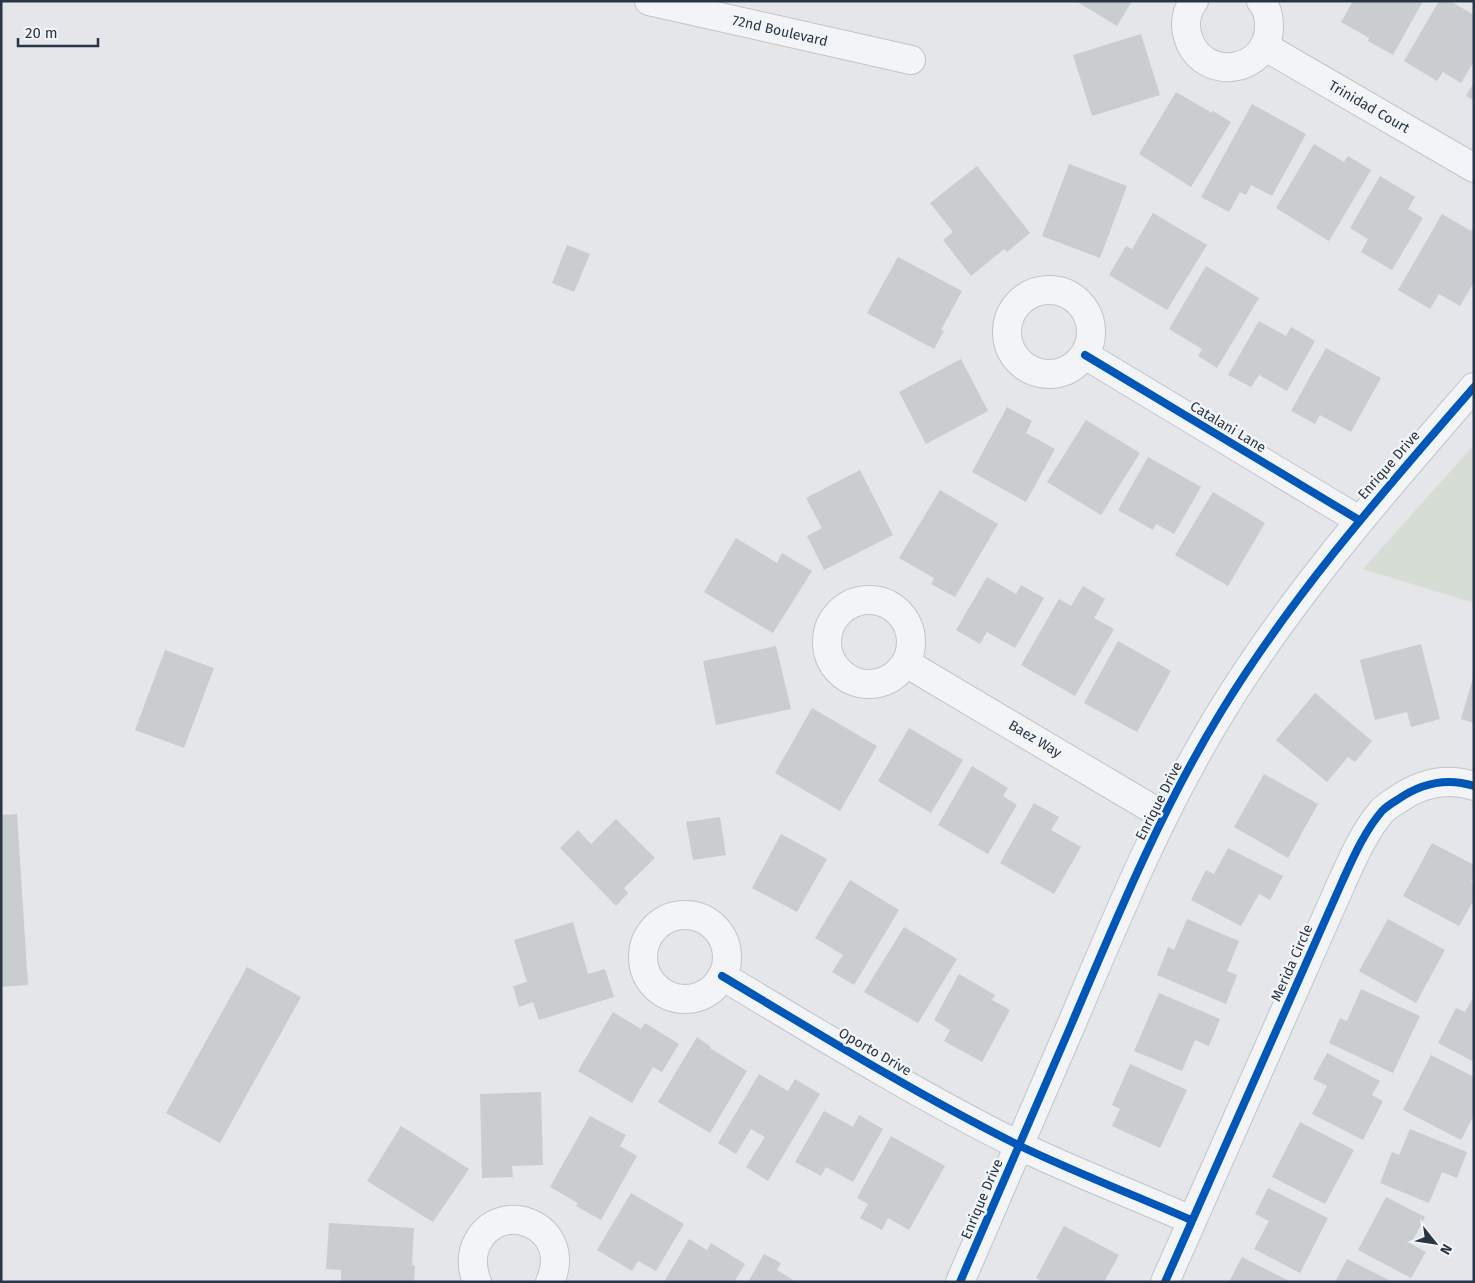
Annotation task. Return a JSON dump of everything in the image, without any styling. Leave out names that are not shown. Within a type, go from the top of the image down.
[{"type":"street","name":"72nd Boulevard","points":[[649,1],[911,60]]},
{"type":"street","points":[[1194,1],[1186,18],[1186,31],[1190,44],[1197,55],[1207,63],[1220,67],[1246,64],[1257,56],[1264,46],[1269,32],[1269,17],[1261,1]]},
{"type":"street","name":"Trinidad Court","points":[[1264,46],[1474,168]]},
{"type":"street","name":"Catalani Lane","points":[[1085,355],[1359,520]]},
{"type":"street","name":"Enrique Drive","points":[[960,1282],[1120,910],[1164,816],[1221,712],[1275,631],[1319,570],[1359,520],[1474,387]]},
{"type":"street","name":"Baez Way","points":[[906,663],[1164,816]]},
{"type":"street","name":"Merida Circle","points":[[1165,1282],[1191,1220],[1363,838],[1383,810],[1409,792],[1434,782],[1459,781],[1474,786]]},
{"type":"street","name":"Oporto Drive","points":[[722,976],[844,1049],[1019,1145]]},
{"type":"street","points":[[1019,1145],[1191,1220]]},
{"type":"street","points":[[477,1282],[472,1259],[479,1239],[488,1229],[499,1222],[512,1220],[525,1221],[537,1226],[547,1235],[554,1247],[556,1260],[550,1282]]},
{"type":"shaded area","points":[[1474,445],[1474,603],[1363,569]]},
{"type":"building","points":[[1076,1],[1132,1],[1117,26]]},
{"type":"building","points":[[1353,1],[1423,1],[1393,55],[1368,41],[1369,38],[1341,22]]},
{"type":"building","points":[[1439,1],[1450,1],[1474,15],[1474,61],[1461,83],[1443,72],[1437,81],[1404,61]]},
{"type":"building","points":[[1141,34],[1160,95],[1092,116],[1073,55]]},
{"type":"building","points":[[1474,82],[1474,100],[1466,96]]},
{"type":"building","points":[[1176,92],[1231,122],[1191,187],[1139,154]]},
{"type":"building","points":[[1252,104],[1306,134],[1272,196],[1251,185],[1246,195],[1240,192],[1229,212],[1201,197]]},
{"type":"building","points":[[1314,144],[1344,162],[1348,156],[1371,170],[1329,241],[1276,208]]},
{"type":"building","points":[[1069,164],[1127,186],[1100,258],[1042,236]]},
{"type":"building","points":[[977,166],[1030,233],[1007,252],[1004,249],[971,276],[943,240],[953,232],[930,203]]},
{"type":"building","points":[[1380,176],[1415,197],[1408,209],[1423,218],[1392,270],[1361,252],[1368,239],[1350,228]]},
{"type":"building","points":[[1153,213],[1207,245],[1167,310],[1109,275],[1126,246],[1132,249]]},
{"type":"building","points":[[1442,214],[1471,231],[1472,228],[1474,229],[1474,282],[1460,306],[1439,294],[1430,309],[1398,290]]},
{"type":"building","points":[[567,245],[590,254],[574,292],[552,283]]},
{"type":"building","points":[[898,257],[962,291],[941,330],[944,331],[934,349],[867,313]]},
{"type":"building","points":[[1206,266],[1259,298],[1217,368],[1198,356],[1202,349],[1169,329]]},
{"type":"building","points":[[1259,321],[1286,336],[1291,327],[1315,341],[1287,391],[1259,375],[1251,387],[1228,375]]},
{"type":"building","points":[[1326,348],[1381,378],[1351,432],[1320,415],[1315,424],[1291,411]]},
{"type":"building","points":[[961,359],[988,411],[926,444],[899,392]]},
{"type":"building","points":[[1007,407],[1032,421],[1026,433],[1055,449],[1026,502],[972,472]]},
{"type":"building","points":[[1086,420],[1140,453],[1101,515],[1047,482]]},
{"type":"building","points":[[1148,457],[1201,487],[1174,534],[1156,524],[1153,530],[1118,510]]},
{"type":"building","points":[[860,470],[893,535],[824,570],[807,536],[822,528],[806,498]]},
{"type":"building","points":[[940,490],[998,524],[955,597],[931,584],[934,578],[899,558]]},
{"type":"building","points":[[1213,492],[1265,523],[1228,586],[1175,555]]},
{"type":"building","points":[[736,538],[777,563],[782,553],[812,571],[773,633],[704,592]]},
{"type":"building","points":[[987,577],[1016,594],[1021,585],[1044,598],[1015,648],[987,632],[980,644],[956,630]]},
{"type":"building","points":[[1083,586],[1105,599],[1094,618],[1114,629],[1075,696],[1021,665],[1059,599],[1071,606]]},
{"type":"building","points":[[1118,641],[1171,671],[1137,732],[1084,703]]},
{"type":"building","points":[[1421,644],[1440,719],[1411,727],[1407,712],[1375,720],[1360,660]]},
{"type":"building","points":[[776,646],[791,709],[716,725],[703,661]]},
{"type":"building","points":[[165,650],[214,668],[184,748],[135,730]]},
{"type":"building","points":[[1474,678],[1474,723],[1461,719]]},
{"type":"building","points":[[1315,693],[1372,741],[1355,762],[1348,757],[1327,782],[1276,740]]},
{"type":"building","points":[[812,708],[877,746],[840,811],[775,773]]},
{"type":"building","points":[[909,728],[963,760],[931,813],[878,781]]},
{"type":"building","points":[[972,766],[1008,788],[1003,796],[1017,805],[988,854],[938,825]]},
{"type":"building","points":[[1264,774],[1318,804],[1288,858],[1234,827]]},
{"type":"building","points":[[1034,803],[1059,817],[1051,830],[1081,847],[1054,894],[1000,863]]},
{"type":"building","points":[[17,814],[28,985],[1,987],[1,815]]},
{"type":"building","points":[[720,817],[726,855],[693,860],[686,822]]},
{"type":"building","points":[[616,819],[655,858],[624,888],[628,893],[616,906],[560,848],[578,830],[591,844]]},
{"type":"building","points":[[781,834],[827,859],[797,912],[752,888]]},
{"type":"building","points":[[1432,843],[1474,865],[1474,876],[1471,881],[1474,883],[1474,900],[1459,926],[1403,896]]},
{"type":"building","points":[[1228,848],[1283,876],[1270,900],[1259,894],[1241,926],[1191,900],[1206,870],[1214,874]]},
{"type":"building","points":[[850,880],[899,910],[854,985],[832,972],[843,955],[815,938]]},
{"type":"building","points":[[1187,919],[1239,941],[1227,971],[1237,975],[1226,1004],[1157,975],[1168,947],[1174,950]]},
{"type":"building","points":[[1388,919],[1445,950],[1416,1003],[1359,971]]},
{"type":"building","points":[[573,922],[588,974],[605,969],[614,997],[539,1020],[533,1002],[519,1007],[513,986],[527,982],[514,940]]},
{"type":"building","points":[[904,927],[957,959],[918,1023],[864,992]]},
{"type":"building","points":[[247,967],[301,997],[220,1143],[166,1113]]},
{"type":"building","points":[[959,974],[995,995],[992,1000],[1010,1010],[982,1062],[944,1041],[950,1030],[934,1020]]},
{"type":"building","points":[[1361,989],[1420,1016],[1393,1073],[1329,1043],[1340,1018],[1347,1021]]},
{"type":"building","points":[[1159,993],[1220,1019],[1209,1046],[1195,1040],[1182,1071],[1134,1051]]},
{"type":"building","points":[[1474,996],[1474,1062],[1438,1043],[1456,1008],[1465,1012]]},
{"type":"building","points":[[613,1012],[641,1029],[645,1023],[679,1044],[662,1072],[653,1067],[632,1103],[578,1071]]},
{"type":"building","points":[[697,1037],[710,1048],[747,1071],[710,1133],[658,1102]]},
{"type":"building","points":[[1327,1053],[1380,1081],[1372,1095],[1383,1101],[1363,1140],[1312,1114],[1327,1086],[1313,1079]]},
{"type":"building","points":[[1431,1055],[1474,1077],[1474,1115],[1461,1140],[1403,1110]]},
{"type":"building","points":[[1130,1064],[1187,1090],[1160,1148],[1112,1126],[1120,1109],[1112,1105]]},
{"type":"building","points":[[759,1074],[788,1091],[795,1079],[820,1094],[768,1181],[746,1167],[765,1137],[751,1129],[736,1154],[718,1143]]},
{"type":"building","points":[[541,1092],[543,1165],[512,1166],[513,1177],[482,1178],[480,1094]]},
{"type":"building","points":[[824,1111],[853,1127],[859,1115],[883,1129],[853,1182],[826,1167],[821,1176],[795,1162]]},
{"type":"building","points":[[590,1116],[626,1135],[620,1146],[637,1156],[601,1220],[576,1206],[578,1203],[550,1187]]},
{"type":"building","points":[[1300,1122],[1354,1150],[1325,1204],[1272,1177]]},
{"type":"building","points":[[401,1126],[469,1169],[433,1222],[367,1181]]},
{"type":"building","points":[[1410,1129],[1467,1152],[1457,1178],[1442,1172],[1429,1203],[1380,1183],[1392,1152],[1399,1155]]},
{"type":"building","points":[[891,1136],[945,1166],[909,1230],[888,1218],[882,1230],[860,1218],[868,1204],[857,1198]]},
{"type":"building","points":[[1268,1188],[1328,1218],[1300,1273],[1254,1249],[1269,1221],[1255,1214]]},
{"type":"building","points":[[631,1193],[684,1224],[656,1271],[638,1261],[632,1271],[597,1250]]},
{"type":"building","points":[[1386,1197],[1425,1217],[1411,1244],[1426,1252],[1411,1278],[1358,1250]]},
{"type":"building","points":[[329,1223],[414,1228],[412,1265],[415,1266],[414,1282],[341,1282],[341,1270],[326,1269]]},
{"type":"building","points":[[1064,1226],[1119,1255],[1104,1282],[1043,1282],[1036,1278]]},
{"type":"building","points":[[689,1239],[707,1250],[711,1243],[745,1264],[734,1282],[664,1282]]},
{"type":"building","points":[[764,1254],[781,1263],[777,1270],[796,1282],[748,1282]]},
{"type":"building","points":[[1242,1257],[1291,1282],[1229,1282]]},
{"type":"building","points":[[1347,1259],[1393,1282],[1335,1282]]},
{"type":"cycle path","points":[[1085,355],[1359,520]]},
{"type":"cycle path","points":[[960,1282],[1123,904],[1159,826],[1199,749],[1249,668],[1309,585],[1373,504],[1474,387]]},
{"type":"cycle path","points":[[1165,1282],[1359,845],[1382,811],[1415,789],[1444,782],[1464,783],[1474,786]]},
{"type":"cycle path","points":[[722,976],[868,1063],[1018,1145],[1191,1220]]}]
